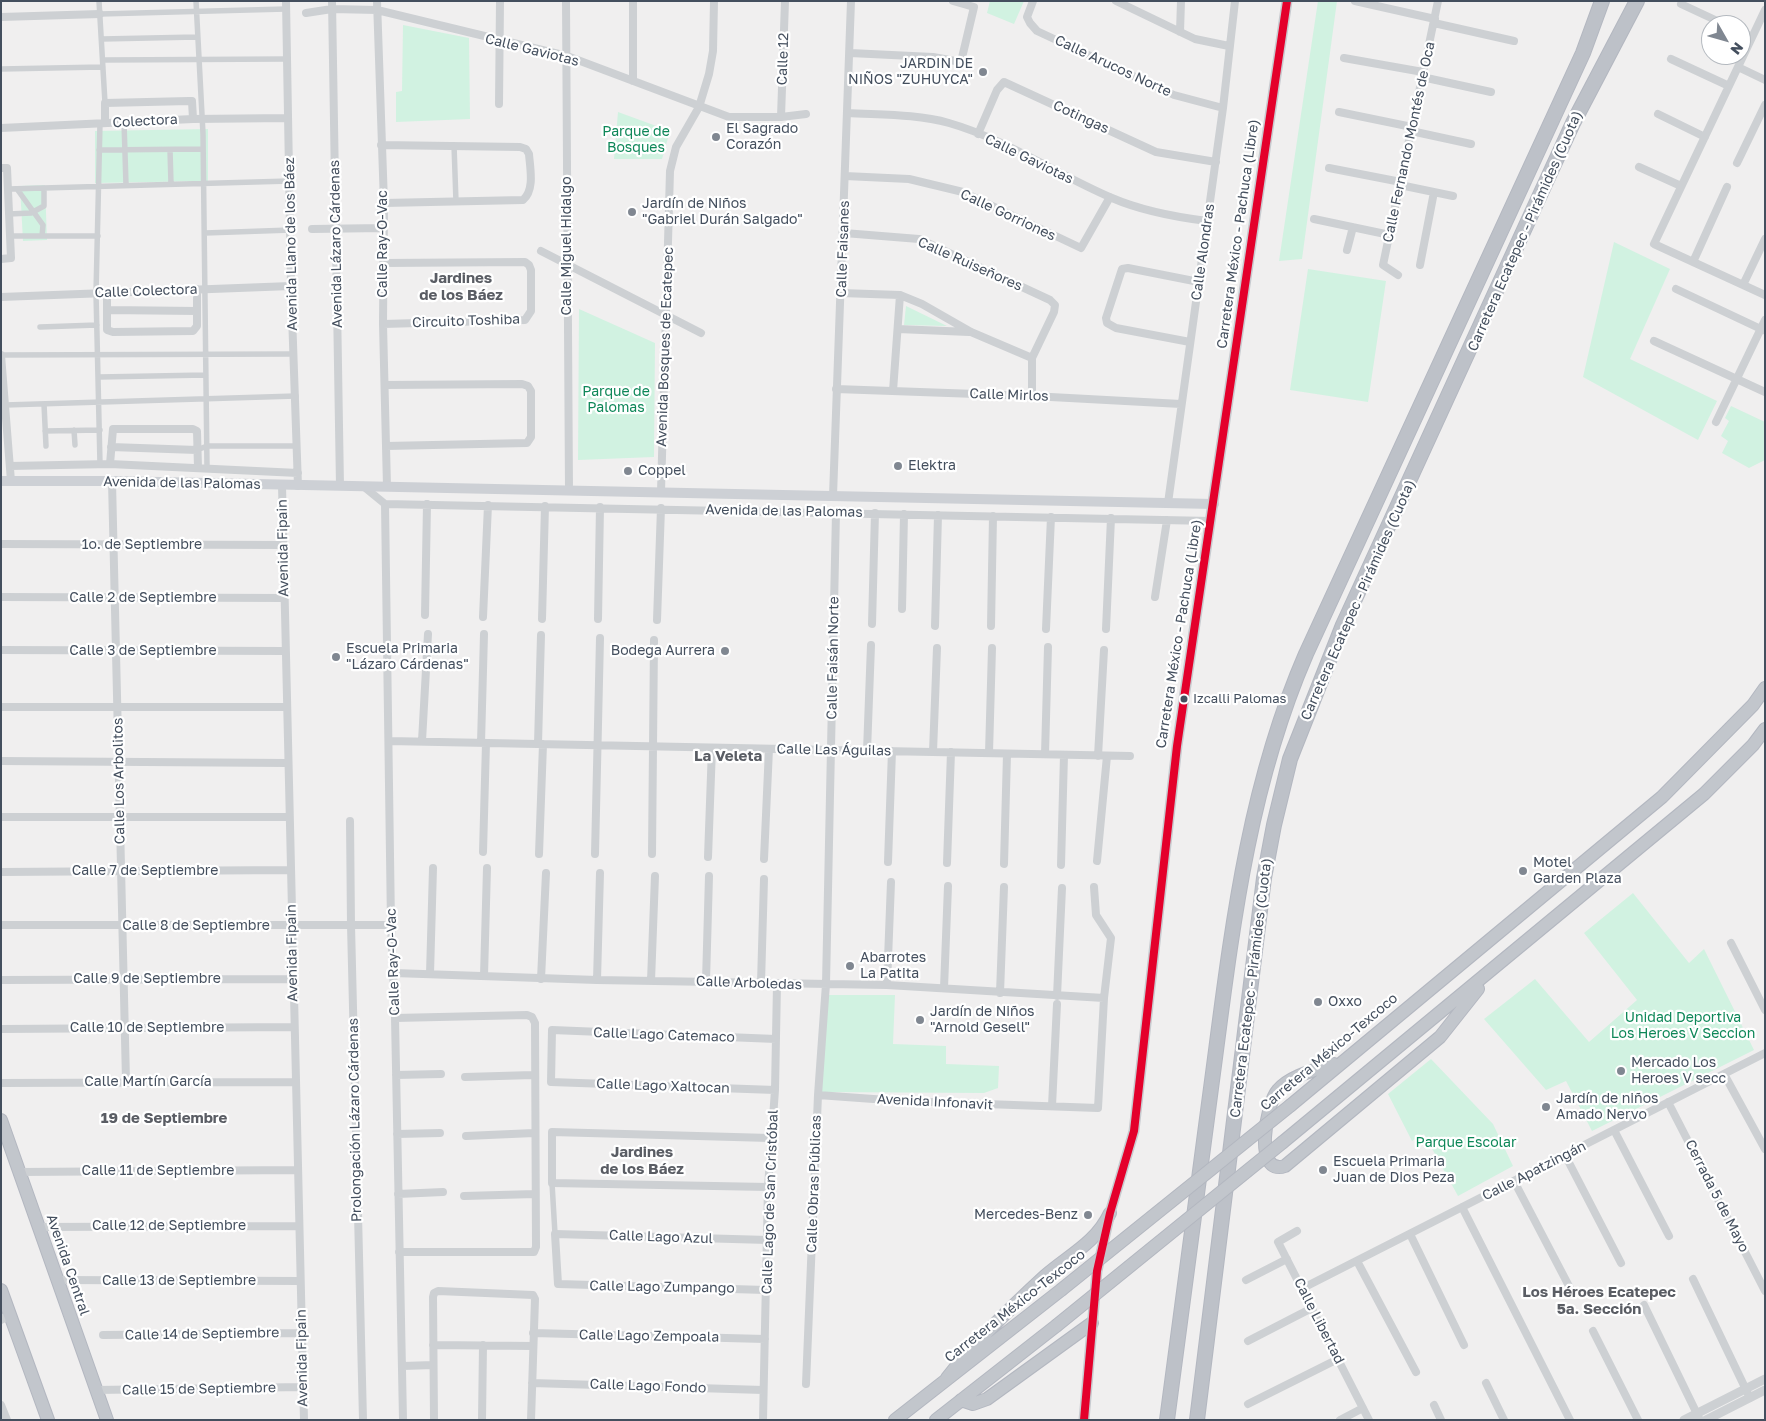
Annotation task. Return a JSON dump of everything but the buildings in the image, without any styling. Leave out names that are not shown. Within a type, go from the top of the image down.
[{"type":"highway","name":"Carretera Ecatepec - Pirámides (Cuota)","points":[[1167,1420],[1236,896],[1255,804],[1277,728],[1306,654],[1583,53],[1602,1]]},
{"type":"highway","name":"Carretera Ecatepec - Pirámides (Cuota)","points":[[1197,1420],[1264,878],[1274,825],[1290,759],[1343,625],[1573,124],[1637,1]]},
{"type":"highway","name":"Carretera México-Texcoco","points":[[895,1420],[1062,1290],[1291,1105],[1341,1061],[1662,797],[1753,706],[1765,688]]},
{"type":"highway","points":[[936,1420],[1056,1326],[1487,976],[1704,794],[1759,743],[1765,730]]},
{"type":"highway","points":[[1341,1061],[1292,1080],[1273,1095],[1267,1115],[1266,1152],[1270,1164],[1277,1167],[1285,1166],[1440,1037],[1462,1011],[1487,976]]},
{"type":"highway","name":"Avenida Central","points":[[1,1120],[107,1420]]},
{"type":"highway","points":[[947,1378],[996,1322],[1051,1271],[1090,1242],[1102,1228],[1110,1213]]},
{"type":"highway","points":[[1,1290],[6,1318],[48,1420]]},
{"type":"highway","points":[[961,1400],[973,1404],[987,1399],[1092,1323]]},
{"type":"main road","name":"Carretera México - Pachuca (Libre)","points":[[1084,1420],[1097,1271],[1110,1213],[1134,1131],[1177,746],[1212,521],[1287,1]]},
{"type":"main road","name":"Avenida de las Palomas","points":[[6,481],[112,481],[1214,504]]},
{"type":"street","points":[[100,1],[105,103],[99,150],[96,293],[100,464]]},
{"type":"street","points":[[196,1],[197,119]]},
{"type":"street","name":"Calle Ray-O-Vac","points":[[377,1],[384,203],[383,324],[387,487]]},
{"type":"street","points":[[499,104],[500,1]]},
{"type":"street","name":"Calle Miguel Hidalgo","points":[[566,1],[568,490]]},
{"type":"street","points":[[633,1],[633,81]]},
{"type":"street","name":"Avenida Bosques de Ecatepec","points":[[661,492],[670,171],[676,147],[699,107],[710,74],[713,51],[714,1]]},
{"type":"street","name":"Calle 12","points":[[781,117],[785,1]]},
{"type":"street","name":"Calle Faisanes","points":[[833,496],[851,1]]},
{"type":"street","points":[[850,53],[933,57],[961,62],[974,7],[953,1]]},
{"type":"street","name":"Calle Arucos Norte","points":[[1034,1],[1027,17],[1037,31],[1174,95],[1223,108]]},
{"type":"street","points":[[1116,1],[1195,39],[1229,46]]},
{"type":"street","points":[[1180,32],[1181,1]]},
{"type":"street","name":"Calle Alondras","points":[[1168,503],[1216,162],[1235,1]]},
{"type":"street","points":[[1355,1],[1514,41]]},
{"type":"street","name":"Calle Fernando Montés de Oca","points":[[1398,275],[1383,265],[1438,1]]},
{"type":"street","points":[[1681,4],[1705,15]]},
{"type":"street","points":[[1,18],[286,5]]},
{"type":"street","name":"Avenida Llano de los Báez","points":[[286,5],[291,286],[298,486]]},
{"type":"street","name":"Calle Gaviotas","points":[[306,13],[332,5],[378,10],[500,42],[567,56],[729,117],[781,117],[806,114]]},
{"type":"street","name":"Avenida Lázaro Cárdenas","points":[[332,5],[340,486]]},
{"type":"street","points":[[1765,10],[1654,244],[1765,295]]},
{"type":"street","points":[[102,39],[197,37]]},
{"type":"street","points":[[1344,58],[1491,92]]},
{"type":"street","points":[[1,69],[103,63],[287,59]]},
{"type":"street","points":[[1670,59],[1729,86]]},
{"type":"street","points":[[1738,67],[1765,80]]},
{"type":"street","name":"Cotingas","points":[[978,134],[997,90],[1004,82],[1156,152],[1216,162]]},
{"type":"street","points":[[105,103],[192,101],[203,149],[207,467]]},
{"type":"street","points":[[1737,164],[1765,105]]},
{"type":"street","points":[[1339,112],[1471,144]]},
{"type":"street","name":"Calle Gaviotas","points":[[847,113],[926,118],[950,123],[978,134],[1110,197],[1149,211],[1208,221]]},
{"type":"street","points":[[1658,114],[1705,137]]},
{"type":"street","name":"Colectora","points":[[1,128],[197,119],[288,118]]},
{"type":"street","points":[[124,122],[126,185]]},
{"type":"street","points":[[381,145],[520,147],[526,149],[529,154],[530,190],[528,196],[523,200],[384,203]]},
{"type":"street","points":[[454,146],[456,202]]},
{"type":"street","points":[[99,150],[203,149]]},
{"type":"street","points":[[170,150],[171,184]]},
{"type":"street","points":[[1639,167],[1681,186]]},
{"type":"street","points":[[1,168],[7,168],[11,258],[1,259]]},
{"type":"street","points":[[1329,168],[1453,196]]},
{"type":"street","name":"Calle Gorriones","points":[[845,176],[909,179],[963,192],[1081,248],[1110,197]]},
{"type":"street","points":[[8,189],[290,181]]},
{"type":"street","points":[[1693,262],[1727,187]]},
{"type":"street","points":[[9,214],[34,212],[44,206],[44,188]]},
{"type":"street","points":[[17,189],[43,225],[42,236]]},
{"type":"street","points":[[1420,265],[1434,192]]},
{"type":"street","points":[[1314,219],[1390,235]]},
{"type":"street","points":[[1347,250],[1353,227]]},
{"type":"street","points":[[312,229],[384,228]]},
{"type":"street","points":[[205,232],[291,230]]},
{"type":"street","name":"Calle Ruiseñores","points":[[844,233],[919,239],[1050,300],[1055,305],[1054,312],[1032,358]]},
{"type":"street","points":[[10,236],[98,236]]},
{"type":"street","points":[[1744,285],[1765,239]]},
{"type":"street","points":[[541,251],[701,332]]},
{"type":"street","name":"Circuito Toshiba","points":[[383,263],[524,262],[529,265],[531,270],[531,311],[525,320],[383,324]]},
{"type":"street","points":[[1190,342],[1116,328],[1107,323],[1106,318],[1122,269],[1128,268],[1199,282]]},
{"type":"street","name":"Calle Colectora","points":[[1,297],[291,286]]},
{"type":"street","points":[[40,327],[97,328],[113,332],[193,331],[197,326],[196,290]]},
{"type":"street","points":[[1676,290],[1762,330]]},
{"type":"street","points":[[107,293],[107,330]]},
{"type":"street","points":[[841,293],[900,295],[922,304],[972,332],[1032,358],[1032,396]]},
{"type":"street","points":[[893,391],[900,295]]},
{"type":"street","points":[[107,310],[197,310]]},
{"type":"street","points":[[1716,422],[1762,330],[1765,320]]},
{"type":"street","points":[[197,326],[206,326]]},
{"type":"street","points":[[898,329],[972,332]]},
{"type":"street","points":[[1654,341],[1765,392]]},
{"type":"street","points":[[1,354],[293,354]]},
{"type":"street","points":[[1,354],[5,405],[296,396]]},
{"type":"street","points":[[1,354],[10,466],[6,481]]},
{"type":"street","points":[[99,377],[206,375]]},
{"type":"street","points":[[385,385],[522,384],[528,386],[531,391],[531,437],[527,443],[386,446]]},
{"type":"street","name":"Calle Mirlos","points":[[836,389],[1032,396],[1181,404]]},
{"type":"street","points":[[44,404],[46,446]]},
{"type":"street","points":[[110,464],[112,436],[113,429],[115,428],[193,429],[197,431],[198,468]]},
{"type":"street","points":[[45,431],[74,430],[112,436]]},
{"type":"street","points":[[74,430],[75,446]]},
{"type":"street","points":[[111,447],[197,450],[208,446],[297,446]]},
{"type":"street","name":"Avenida de las Palomas","points":[[10,466],[110,464],[207,467],[298,473]]},
{"type":"street","name":"Calle Los Arbolitos","points":[[112,481],[126,1081]]},
{"type":"street","name":"Avenida Fipain","points":[[282,486],[288,817],[304,1420]]},
{"type":"street","points":[[363,486],[385,504]]},
{"type":"street","name":"Calle Ray-O-Vac","points":[[385,504],[391,925],[396,1018],[403,1420]]},
{"type":"street","name":"Avenida de las Palomas","points":[[385,504],[661,508],[1212,521]]},
{"type":"street","points":[[425,615],[427,504]]},
{"type":"street","points":[[483,617],[488,505]]},
{"type":"street","points":[[542,619],[545,506]]},
{"type":"street","points":[[598,619],[600,507]]},
{"type":"street","points":[[657,620],[661,508]]},
{"type":"street","name":"Calle Faisán Norte","points":[[826,984],[836,512]]},
{"type":"street","points":[[872,624],[875,513]]},
{"type":"street","points":[[902,609],[904,514]]},
{"type":"street","points":[[934,626],[938,515]]},
{"type":"street","points":[[991,626],[993,516]]},
{"type":"street","points":[[1046,628],[1052,517]]},
{"type":"street","points":[[1106,629],[1111,518]]},
{"type":"street","points":[[1154,597],[1168,520]]},
{"type":"street","name":"1o. de Septiembre","points":[[1,544],[283,545]]},
{"type":"street","name":"Calle 2 de Septiembre","points":[[1,597],[284,598]]},
{"type":"street","points":[[422,741],[428,634]]},
{"type":"street","points":[[483,852],[484,634]]},
{"type":"street","points":[[539,854],[541,635]]},
{"type":"street","points":[[595,854],[600,638]]},
{"type":"street","points":[[652,854],[654,640]]},
{"type":"street","points":[[867,751],[871,645]]},
{"type":"street","points":[[1045,754],[1048,647]]},
{"type":"street","points":[[933,752],[937,648]]},
{"type":"street","points":[[989,753],[992,648]]},
{"type":"street","name":"Calle 3 de Septiembre","points":[[1,650],[115,652],[285,651]]},
{"type":"street","points":[[1098,756],[1104,650]]},
{"type":"street","points":[[1,707],[286,707]]},
{"type":"street","name":"Calle Las Águilas","points":[[389,741],[1130,756]]},
{"type":"street","points":[[708,857],[712,748]]},
{"type":"street","points":[[764,859],[769,749]]},
{"type":"street","points":[[888,862],[892,751]]},
{"type":"street","points":[[946,863],[951,752]]},
{"type":"street","points":[[1004,864],[1007,754]]},
{"type":"street","points":[[1061,865],[1064,755]]},
{"type":"street","points":[[1097,861],[1107,756]]},
{"type":"street","points":[[1,761],[287,763]]},
{"type":"street","points":[[1,817],[288,817]]},
{"type":"street","name":"Prolongación Lázaro Cárdenas","points":[[350,821],[363,1420]]},
{"type":"street","points":[[430,974],[433,868]]},
{"type":"street","points":[[484,976],[487,868]]},
{"type":"street","name":"Calle 7 de Septiembre","points":[[1,872],[290,870]]},
{"type":"street","points":[[541,978],[546,873]]},
{"type":"street","points":[[597,980],[600,873]]},
{"type":"street","points":[[651,981],[656,876]]},
{"type":"street","points":[[706,981],[709,876]]},
{"type":"street","points":[[760,983],[764,879]]},
{"type":"street","points":[[887,986],[891,882]]},
{"type":"street","points":[[944,988],[948,886]]},
{"type":"street","points":[[1094,887],[1096,915],[1111,938],[1104,998]]},
{"type":"street","points":[[1000,993],[1004,888]]},
{"type":"street","points":[[1052,1106],[1062,888]]},
{"type":"street","name":"Calle 8 de Septiembre","points":[[1,925],[391,925]]},
{"type":"street","points":[[1731,943],[1765,1010]]},
{"type":"street","name":"Calle Arboledas","points":[[394,973],[944,988],[1057,1000],[1104,998]]},
{"type":"street","name":"Calle 9 de Septiembre","points":[[1,980],[292,979]]},
{"type":"street","name":"Calle Lago de San Cristóbal","points":[[763,1420],[768,1187],[770,1138],[775,1090],[777,984]]},
{"type":"street","name":"Calle Obras Públicas","points":[[806,1384],[818,1095],[826,984]]},
{"type":"street","name":"Avenida Infonavit","points":[[818,1095],[901,1102],[1098,1108],[1104,998]]},
{"type":"street","points":[[396,1018],[526,1015],[532,1017],[535,1022],[533,1075],[536,1247],[534,1252],[399,1252]]},
{"type":"street","name":"Calle 10 de Septiembre","points":[[1,1030],[294,1027]]},
{"type":"street","name":"Calle Lago Catemaco","points":[[551,1082],[552,1030],[776,1039]]},
{"type":"street","name":"Calle Apatzingán","points":[[1303,1288],[1765,1053]]},
{"type":"street","points":[[396,1075],[441,1074]]},
{"type":"street","points":[[1724,1074],[1765,1149]]},
{"type":"street","points":[[465,1077],[533,1075]]},
{"type":"street","name":"Calle Martín García","points":[[1,1083],[126,1081],[295,1082]]},
{"type":"street","name":"Calle Lago Xaltocan","points":[[551,1082],[775,1090]]},
{"type":"street","name":"Cerrada 5 de Mayo","points":[[1668,1102],[1765,1291]]},
{"type":"street","points":[[1614,1130],[1669,1236]]},
{"type":"street","points":[[555,1234],[552,1132],[770,1138]]},
{"type":"street","points":[[397,1134],[440,1133]]},
{"type":"street","points":[[466,1136],[534,1133]]},
{"type":"street","points":[[1565,1155],[1621,1263]]},
{"type":"street","name":"Calle 11 de Septiembre","points":[[20,1172],[297,1170]]},
{"type":"street","points":[[1514,1181],[1570,1288]]},
{"type":"street","points":[[552,1183],[768,1187]]},
{"type":"street","points":[[398,1194],[443,1192]]},
{"type":"street","points":[[464,1196],[535,1194]]},
{"type":"street","points":[[1462,1207],[1570,1420]]},
{"type":"street","name":"Calle 12 de Septiembre","points":[[39,1227],[299,1226]]},
{"type":"street","name":"Calle Libertad","points":[[1297,1231],[1278,1242],[1369,1420]]},
{"type":"street","name":"Calle Lago Azul","points":[[555,1234],[768,1240]]},
{"type":"street","name":"Calle Lago Zumpango","points":[[555,1234],[558,1284],[766,1290]]},
{"type":"street","points":[[1410,1234],[1464,1345]]},
{"type":"street","points":[[1246,1280],[1287,1259]]},
{"type":"street","points":[[1357,1260],[1416,1372]]},
{"type":"street","points":[[1692,1279],[1750,1398]]},
{"type":"street","name":"Calle 13 de Septiembre","points":[[58,1280],[300,1281]]},
{"type":"street","points":[[434,1420],[434,1293],[533,1295],[535,1299],[531,1420]]},
{"type":"street","points":[[1644,1305],[1699,1416]]},
{"type":"street","points":[[1248,1341],[1312,1308]]},
{"type":"street","points":[[1593,1331],[1638,1420]]},
{"type":"street","name":"Calle 14 de Septiembre","points":[[103,1335],[301,1333]]},
{"type":"street","name":"Calle Lago Zempoala","points":[[533,1333],[765,1339]]},
{"type":"street","points":[[433,1345],[533,1346]]},
{"type":"street","points":[[482,1420],[483,1345]]},
{"type":"street","points":[[1248,1404],[1338,1359]]},
{"type":"street","points":[[403,1366],[433,1365]]},
{"type":"street","points":[[1486,1382],[1504,1420]]},
{"type":"street","name":"Calle Lago Fondo","points":[[532,1383],[764,1390]]},
{"type":"street","points":[[1684,1420],[1699,1416],[1712,1406],[1746,1389],[1764,1385]]},
{"type":"street","points":[[1706,1420],[1718,1417],[1750,1398],[1764,1385]]},
{"type":"street","name":"Calle 15 de Septiembre","points":[[96,1390],[303,1387]]},
{"type":"street","points":[[1,1405],[7,1420]]},
{"type":"street","points":[[1434,1405],[1441,1420]]},
{"type":"street","points":[[1712,1406],[1718,1417]]},
{"type":"street","points":[[1340,1420],[1363,1408]]},
{"type":"green space","points":[[990,1],[1024,1],[1014,24],[987,13]]},
{"type":"green space","points":[[1318,1],[1337,1],[1302,259],[1279,261]]},
{"type":"green space","points":[[403,25],[469,38],[470,119],[396,122],[396,92],[402,91]]},
{"type":"green space","name":"Parque de Bosques","points":[[618,112],[670,131],[662,159],[614,159]]},
{"type":"green space","points":[[208,129],[208,181],[95,183],[95,131]]},
{"type":"green space","points":[[45,185],[47,240],[23,241],[20,186]]},
{"type":"green space","points":[[1614,242],[1670,269],[1630,359],[1717,401],[1698,440],[1583,377]]},
{"type":"green space","points":[[1308,269],[1386,281],[1368,402],[1290,390]]},
{"type":"green space","points":[[906,306],[947,326],[904,325]]},
{"type":"green space","name":"Parque de Palomas","points":[[579,309],[655,343],[654,457],[578,460]]},
{"type":"green space","points":[[1731,406],[1765,422],[1765,460],[1749,468],[1722,453],[1728,441],[1721,436],[1729,421],[1725,418]]},
{"type":"green space","name":"Unidad Deportiva Los Heroes V Seccion","points":[[1633,893],[1689,963],[1704,949],[1754,1050],[1592,1131],[1566,1081],[1546,1090],[1484,1019],[1535,979],[1589,1042],[1637,1000],[1584,933]]},
{"type":"green space","points":[[826,995],[895,995],[893,1044],[946,1046],[946,1064],[999,1066],[998,1088],[984,1093],[821,1092]]},
{"type":"green space","name":"Parque Escolar","points":[[1431,1059],[1493,1124],[1513,1166],[1458,1196],[1424,1134],[1412,1141],[1388,1094]]},
{"type":"transit line","points":[[1084,1420],[1097,1271],[1110,1213],[1134,1131],[1177,746],[1287,1]]},
{"type":"place","name":"JARDIN DE NIÑOS \"ZUHUYCA\"","points":[[983,72]]},
{"type":"place","name":"El Sagrado Corazón","points":[[716,137]]},
{"type":"place","name":"Jardín de Niños \"Gabriel Durán Salgado\"","points":[[632,212]]},
{"type":"place","name":"Elektra","points":[[898,466]]},
{"type":"place","name":"Coppel","points":[[628,471]]},
{"type":"place","name":"Bodega Aurrera","points":[[725,651]]},
{"type":"place","name":"Escuela Primaria \"Lázaro Cárdenas\"","points":[[336,657]]},
{"type":"place","name":"Izcalli Palomas","points":[[1184,699]]},
{"type":"place","name":"Motel Garden Plaza","points":[[1523,871]]},
{"type":"place","name":"Abarrotes La Patita","points":[[850,966]]},
{"type":"place","name":"Oxxo","points":[[1318,1002]]},
{"type":"place","name":"Jardín de Niños \"Arnold Gesell\"","points":[[920,1020]]},
{"type":"place","name":"Mercado Los Heroes V secc","points":[[1621,1071]]},
{"type":"place","name":"Jardín de niños Amado Nervo","points":[[1546,1107]]},
{"type":"place","name":"Escuela Primaria Juan de Dios Peza","points":[[1323,1170]]},
{"type":"place","name":"Mercedes-Benz","points":[[1088,1215]]},
{"type":"district","name":"Jardines de los Báez","points":[[461,286]]},
{"type":"district","name":"La Veleta","points":[[728,756]]},
{"type":"district","name":"19 de Septiembre","points":[[164,1118]]},
{"type":"district","name":"Jardines de los Báez","points":[[642,1160]]},
{"type":"district","name":"Los Héroes Ecatepec 5a. Sección","points":[[1599,1300]]}]
